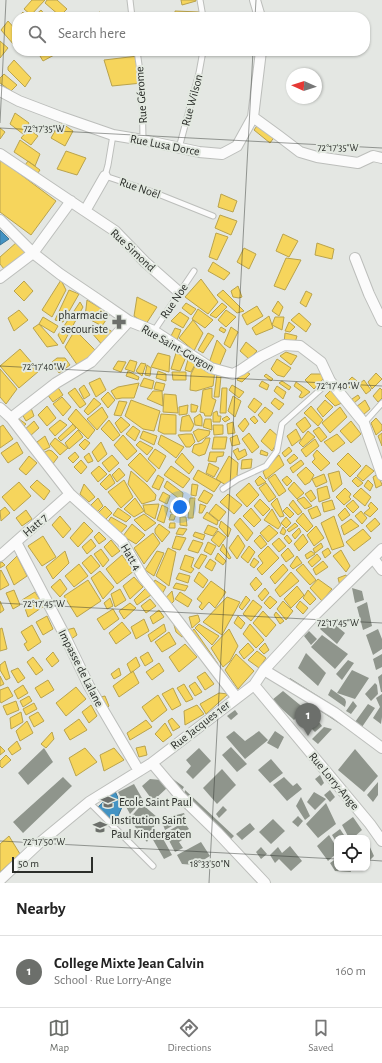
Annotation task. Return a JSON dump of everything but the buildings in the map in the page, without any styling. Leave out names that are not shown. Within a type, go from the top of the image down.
[{"type":"street","points":[[255,0],[259,12]]},
{"type":"street","name":"Rue Lusa Dorce","points":[[0,91],[19,101],[113,135],[199,152],[222,154],[237,146],[253,117],[261,56]]},
{"type":"street","points":[[253,117],[300,152],[317,157],[358,163],[373,156],[382,158]]},
{"type":"street","name":"Rue Simond","points":[[0,154],[115,231],[179,292]]},
{"type":"street","points":[[85,211],[105,176]]},
{"type":"street","points":[[0,278],[33,253],[71,201]]},
{"type":"street","name":"Rue Saint-Gorgon","points":[[0,220],[33,253],[60,274],[129,322],[154,331],[211,368],[233,374],[260,357],[284,346],[300,346],[321,362],[330,381],[364,423],[382,475]]},
{"type":"street","points":[[355,258],[368,294],[382,321]]},
{"type":"street","points":[[11,418],[56,383],[91,362],[129,322]]},
{"type":"street","name":"Hatt 4","points":[[0,408],[11,418],[70,494],[122,541],[143,577],[236,697]]},
{"type":"street","name":"Hatt 7","points":[[0,556],[70,494]]},
{"type":"street","name":"Impasse de Lalane","points":[[16,542],[62,630],[89,686],[138,771]]},
{"type":"street","name":"Rue Jacques 1er","points":[[0,880],[37,845],[89,802],[152,763],[236,697],[254,685],[264,670],[314,616],[382,549]]},
{"type":"street","points":[[373,558],[382,570]]},
{"type":"street","points":[[264,670],[335,713],[382,748]]},
{"type":"street","name":"Rue Lorry-Ange","points":[[254,685],[370,824],[382,841]]},
{"type":"street","points":[[152,763],[180,796],[266,883]]},
{"type":"lane","points":[[130,0],[131,12]]},
{"type":"lane","points":[[200,0],[202,12]]},
{"type":"lane","name":"Rue Gérome","points":[[138,56],[142,85],[143,140]]},
{"type":"lane","name":"Rue Wilson","points":[[179,148],[202,56]]},
{"type":"lane","name":"Rue Noël","points":[[113,135],[105,176],[153,192],[213,216]]},
{"type":"lane","name":"Rue Noe","points":[[154,331],[194,271]]},
{"type":"lane","points":[[222,489],[238,479],[266,466],[277,451],[282,424],[330,381]]},
{"type":"lane","points":[[364,423],[382,403]]},
{"type":"lane","points":[[89,802],[153,866]]},
{"type":"place","name":"pharmacie secouriste","points":[[119,322]]},
{"type":"place","name":"College Mixte Jean Calvin","points":[[308,736]]},
{"type":"place","name":"Ecole Saint Paul","points":[[108,802]]},
{"type":"place","name":"Institution Saint Paul Kindergaten","points":[[100,827]]}]
